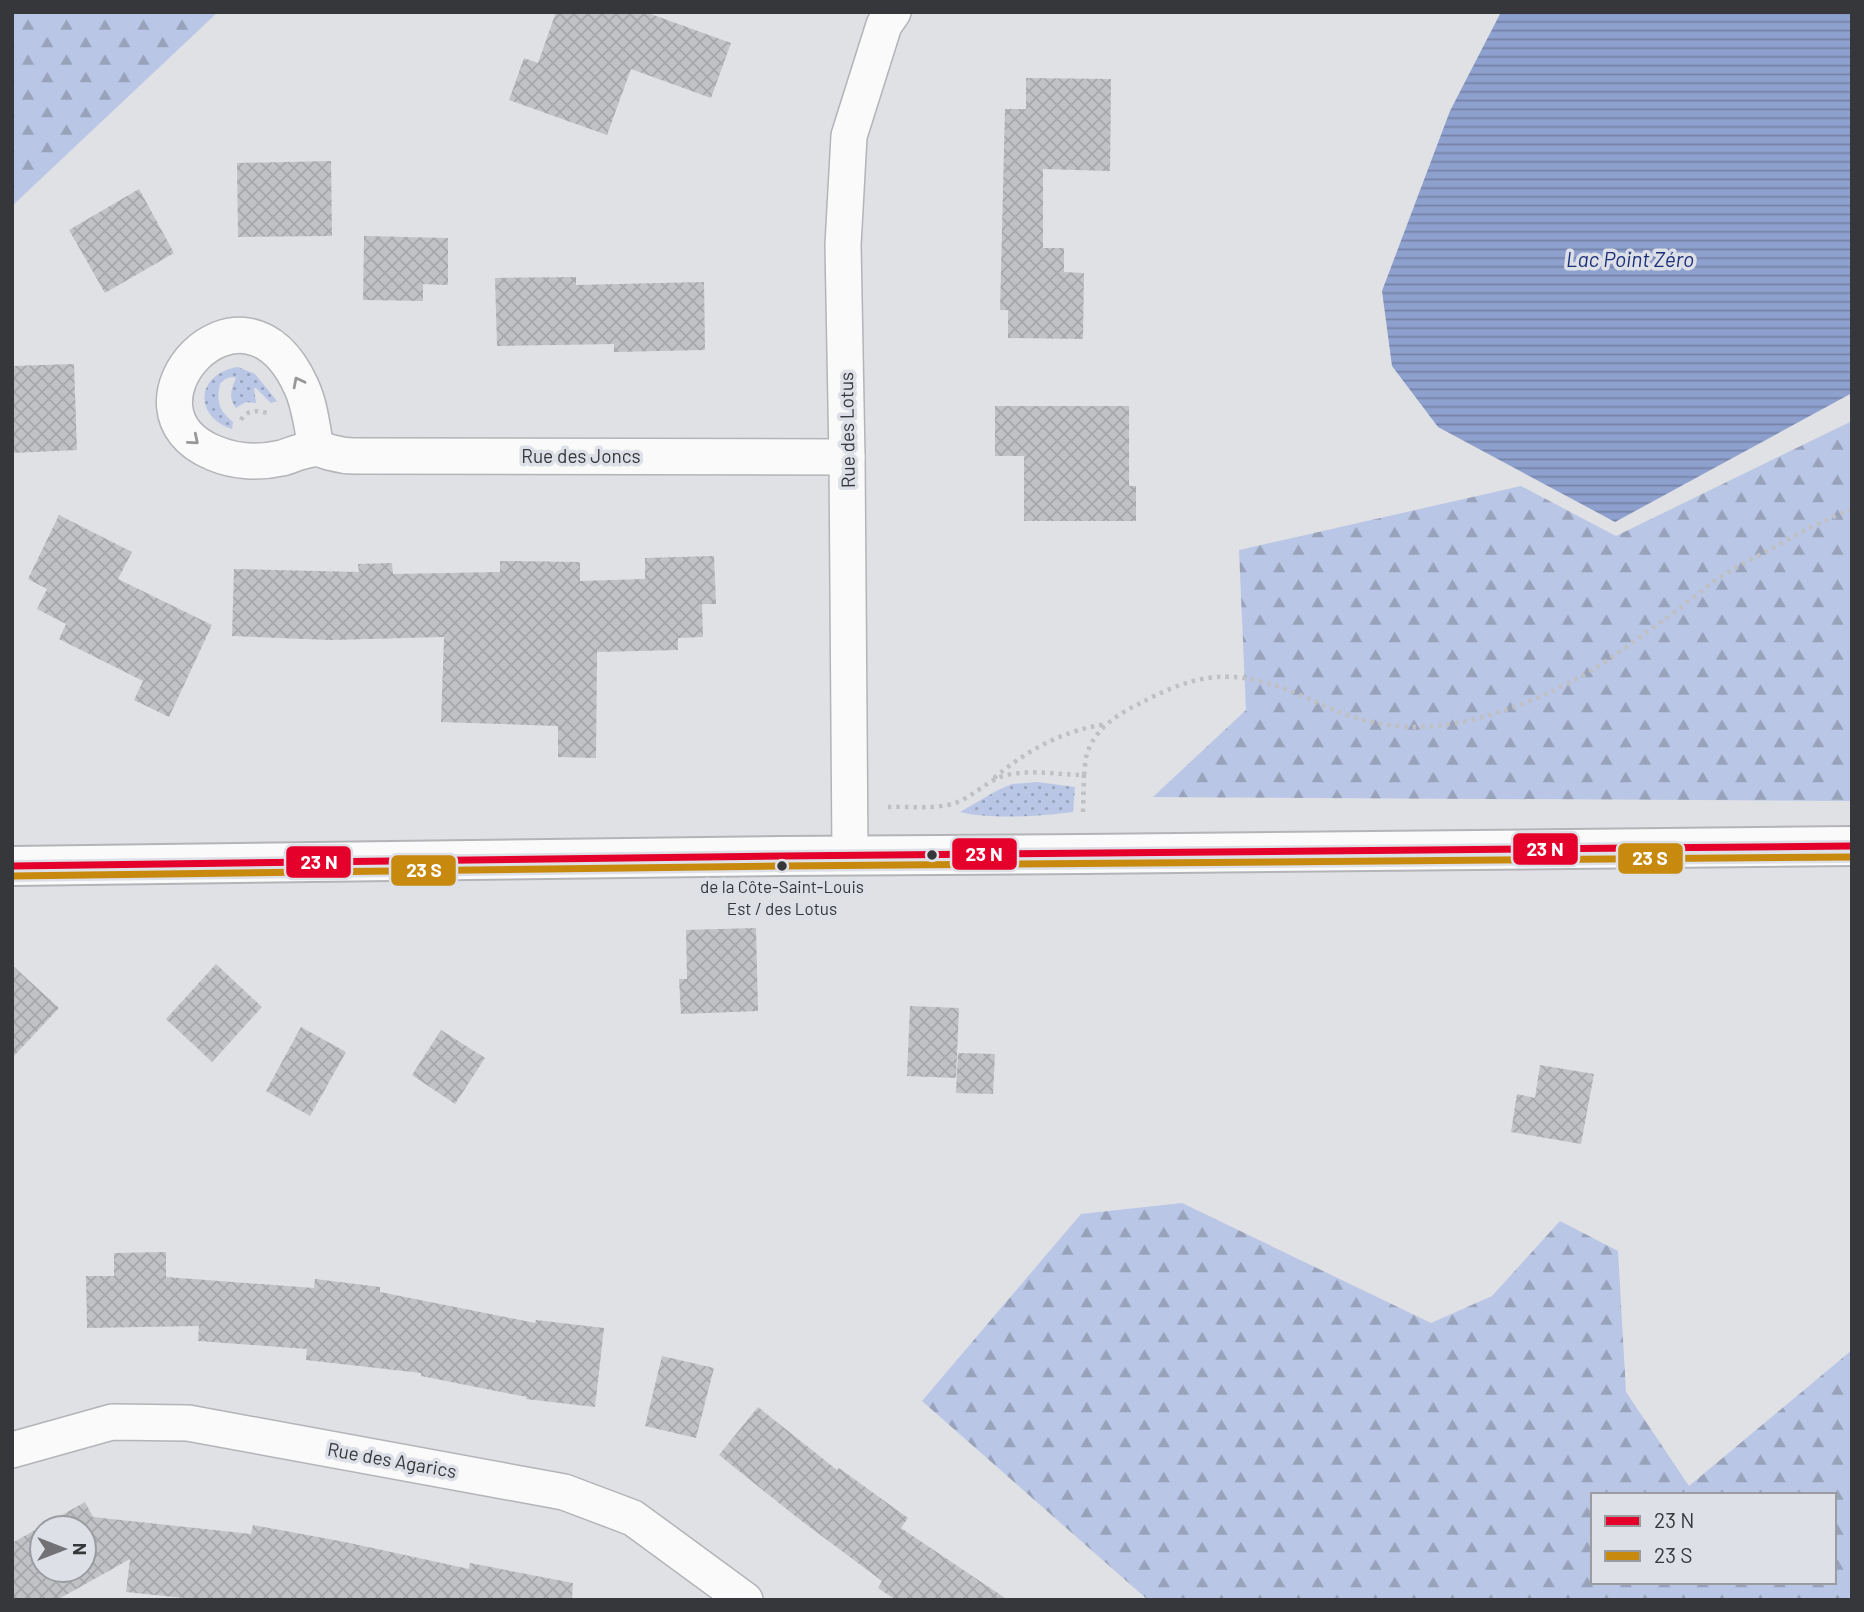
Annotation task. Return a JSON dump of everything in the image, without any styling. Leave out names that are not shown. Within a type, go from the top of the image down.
[{"type":"street","name":"Rue des Lotus","points":[[849,855],[843,246],[849,136],[884,25],[892,12]]},
{"type":"street","name":"Rue des Joncs","points":[[316,448],[354,456],[847,457]]},
{"type":"street","points":[[12,866],[1852,846]]},
{"type":"street","name":"Rue des Agarics","points":[[12,1450],[112,1422],[188,1423],[564,1492],[633,1518],[745,1600]]},
{"type":"path","points":[[237,431],[241,419],[249,412],[273,415]]},
{"type":"path","points":[[1083,815],[1086,755],[1093,741],[1102,727],[1147,699],[1207,678],[1248,678],[1270,683],[1341,713],[1393,725],[1443,725],[1485,716],[1508,709],[1586,673],[1667,618],[1724,574],[1800,533],[1852,509]]},
{"type":"path","points":[[899,806],[950,804],[964,799],[1030,751],[1068,733],[1108,723]]},
{"type":"path","points":[[993,780],[1022,773],[1084,775]]},
{"type":"green space","points":[[12,12],[218,12],[12,206]]},
{"type":"green space","points":[[238,367],[255,374],[277,401],[271,403],[254,388],[256,403],[246,402],[236,408],[231,393],[236,378],[225,379],[220,384],[218,396],[224,414],[233,422],[232,429],[210,415],[205,395],[214,377]]},
{"type":"green space","points":[[1852,421],[1852,801],[1153,797],[1246,710],[1239,550],[1521,486],[1616,536]]},
{"type":"green space","points":[[1037,782],[1075,787],[1073,812],[1002,817],[960,812],[1012,784]]},
{"type":"green space","points":[[1182,1203],[1431,1323],[1492,1296],[1560,1221],[1618,1251],[1626,1392],[1689,1486],[1852,1350],[1852,1600],[1148,1600],[922,1401],[1081,1214]]},
{"type":"water","name":"Lac Point Zéro","points":[[1501,12],[1852,12],[1852,393],[1615,522],[1438,427],[1392,366],[1382,291],[1450,111]]},
{"type":"building","points":[[556,12],[645,12],[731,43],[711,98],[631,69],[607,135],[509,100],[524,58],[538,63]]},
{"type":"building","points":[[1026,78],[1111,79],[1110,171],[1043,169],[1043,248],[1064,248],[1064,272],[1084,273],[1083,339],[1008,338],[1008,310],[1000,310],[1005,109],[1026,109]]},
{"type":"building","points":[[331,161],[332,236],[238,237],[237,163]]},
{"type":"building","points":[[139,189],[174,253],[105,293],[69,230]]},
{"type":"building","points":[[364,236],[448,238],[448,285],[423,284],[423,301],[363,300]]},
{"type":"building","points":[[576,277],[576,285],[704,282],[705,350],[614,352],[614,344],[497,346],[495,278]]},
{"type":"building","points":[[74,364],[77,450],[12,453],[12,366]]},
{"type":"building","points":[[995,406],[1129,406],[1129,486],[1136,486],[1136,521],[1024,521],[1024,456],[995,456]]},
{"type":"building","points":[[59,515],[132,552],[118,579],[212,625],[169,717],[134,700],[143,681],[59,639],[66,624],[37,609],[47,589],[28,579]]},
{"type":"building","points":[[714,556],[716,604],[702,604],[703,637],[678,638],[678,650],[597,652],[596,758],[558,757],[558,726],[441,722],[444,637],[331,640],[232,636],[234,569],[359,572],[358,564],[392,563],[393,574],[500,572],[500,561],[580,562],[580,581],[645,579],[645,558]]},
{"type":"building","points":[[756,928],[758,1011],[681,1014],[679,979],[687,979],[686,930]]},
{"type":"building","points":[[216,964],[262,1007],[212,1062],[166,1019]]},
{"type":"building","points":[[12,965],[59,1008],[12,1058]]},
{"type":"building","points":[[910,1006],[959,1008],[956,1078],[907,1076]]},
{"type":"building","points":[[301,1027],[346,1052],[310,1116],[266,1091]]},
{"type":"building","points":[[441,1030],[485,1058],[455,1104],[412,1075]]},
{"type":"building","points":[[958,1053],[995,1054],[993,1094],[956,1093]]},
{"type":"building","points":[[1540,1065],[1594,1074],[1581,1144],[1511,1132],[1517,1094],[1535,1098]]},
{"type":"building","points":[[166,1252],[166,1277],[314,1288],[315,1279],[380,1287],[380,1292],[535,1323],[536,1320],[604,1328],[595,1407],[526,1399],[527,1397],[421,1376],[421,1373],[306,1360],[307,1349],[198,1341],[199,1326],[87,1328],[86,1276],[114,1276],[114,1253]]},
{"type":"building","points":[[662,1356],[714,1368],[696,1438],[645,1426]]},
{"type":"building","points":[[758,1407],[837,1470],[839,1468],[908,1518],[901,1528],[1008,1600],[896,1600],[878,1588],[882,1581],[719,1455]]},
{"type":"building","points":[[85,1502],[91,1514],[64,1514]]},
{"type":"building","points":[[98,1518],[251,1534],[253,1525],[469,1569],[470,1563],[573,1583],[572,1600],[203,1600],[126,1592],[130,1559],[98,1577]]},
{"type":"building","points":[[28,1534],[28,1584],[85,1584],[57,1600],[12,1600],[12,1543]]},
{"type":"transit line","points":[[12,866],[1852,846]]},
{"type":"transit line","points":[[12,876],[1852,857]]},
{"type":"place","name":"de la Côte-Saint-Louis Est / des Lotus","points":[[782,866]]}]
